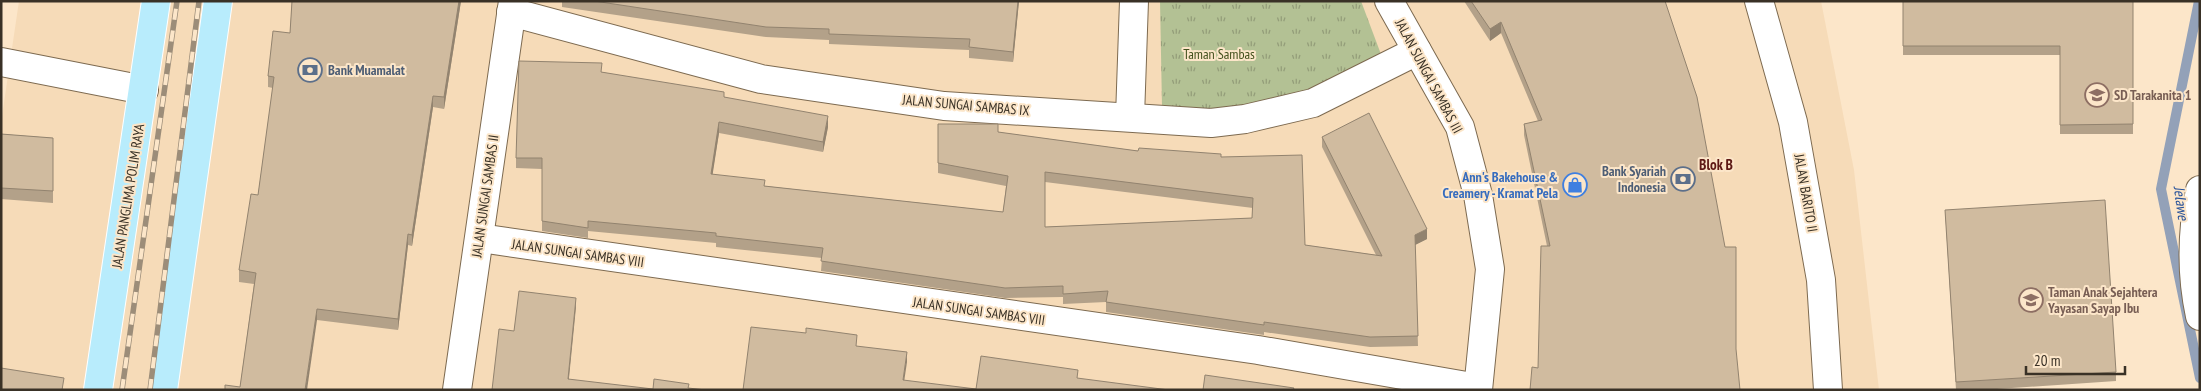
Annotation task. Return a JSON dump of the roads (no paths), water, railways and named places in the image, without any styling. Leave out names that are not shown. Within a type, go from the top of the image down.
[{"type":"main road","name":"JALAN PANGLIMA POLIM RAYA","points":[[98,390],[156,1]]},
{"type":"main road","points":[[163,390],[218,1]]},
{"type":"street","points":[[1130,117],[1134,1]]},
{"type":"street","name":"JALAN SUNGAI SAMBAS III","points":[[1389,1],[1460,127],[1478,195],[1490,269],[1478,389]]},
{"type":"street","name":"JALAN BARITO II","points":[[1758,1],[1793,122],[1821,280],[1828,390]]},
{"type":"street","name":"JALAN SUNGAI SAMBAS IX","points":[[512,7],[761,80],[944,106],[1211,123],[1246,119],[1313,103],[1417,51]]},
{"type":"street","name":"JALAN SUNGAI SAMBAS II","points":[[457,390],[512,7]]},
{"type":"street","points":[[1,62],[144,90]]},
{"type":"street","points":[[2200,190],[2194,218],[2194,290],[2200,316]]},
{"type":"street","name":"JALAN SUNGAI SAMBAS VIII","points":[[480,238],[1258,350],[1478,389]]},
{"type":"waterway","name":"Jelawe","points":[[2199,1],[2161,189],[2200,378]]},
{"type":"railway","points":[[122,390],[177,1]]},
{"type":"railway","points":[[150,390],[199,1]]},
{"type":"place","name":"Bank Muamalat","points":[[310,70]]},
{"type":"place","name":"SD Tarakanita 1","points":[[2097,95]]},
{"type":"place","name":"Bank Syariah Indonesia","points":[[1683,179]]},
{"type":"place","name":"Ann's Bakehouse & Creamery - Kramat Pela","points":[[1575,185]]},
{"type":"place","name":"Taman Anak Sejahtera Yayasan Sayap Ibu","points":[[2031,300]]},
{"type":"district","name":"Blok B","points":[[1716,165]]},
{"type":"park label","name":"Taman Sambas","points":[[1219,54]]}]
